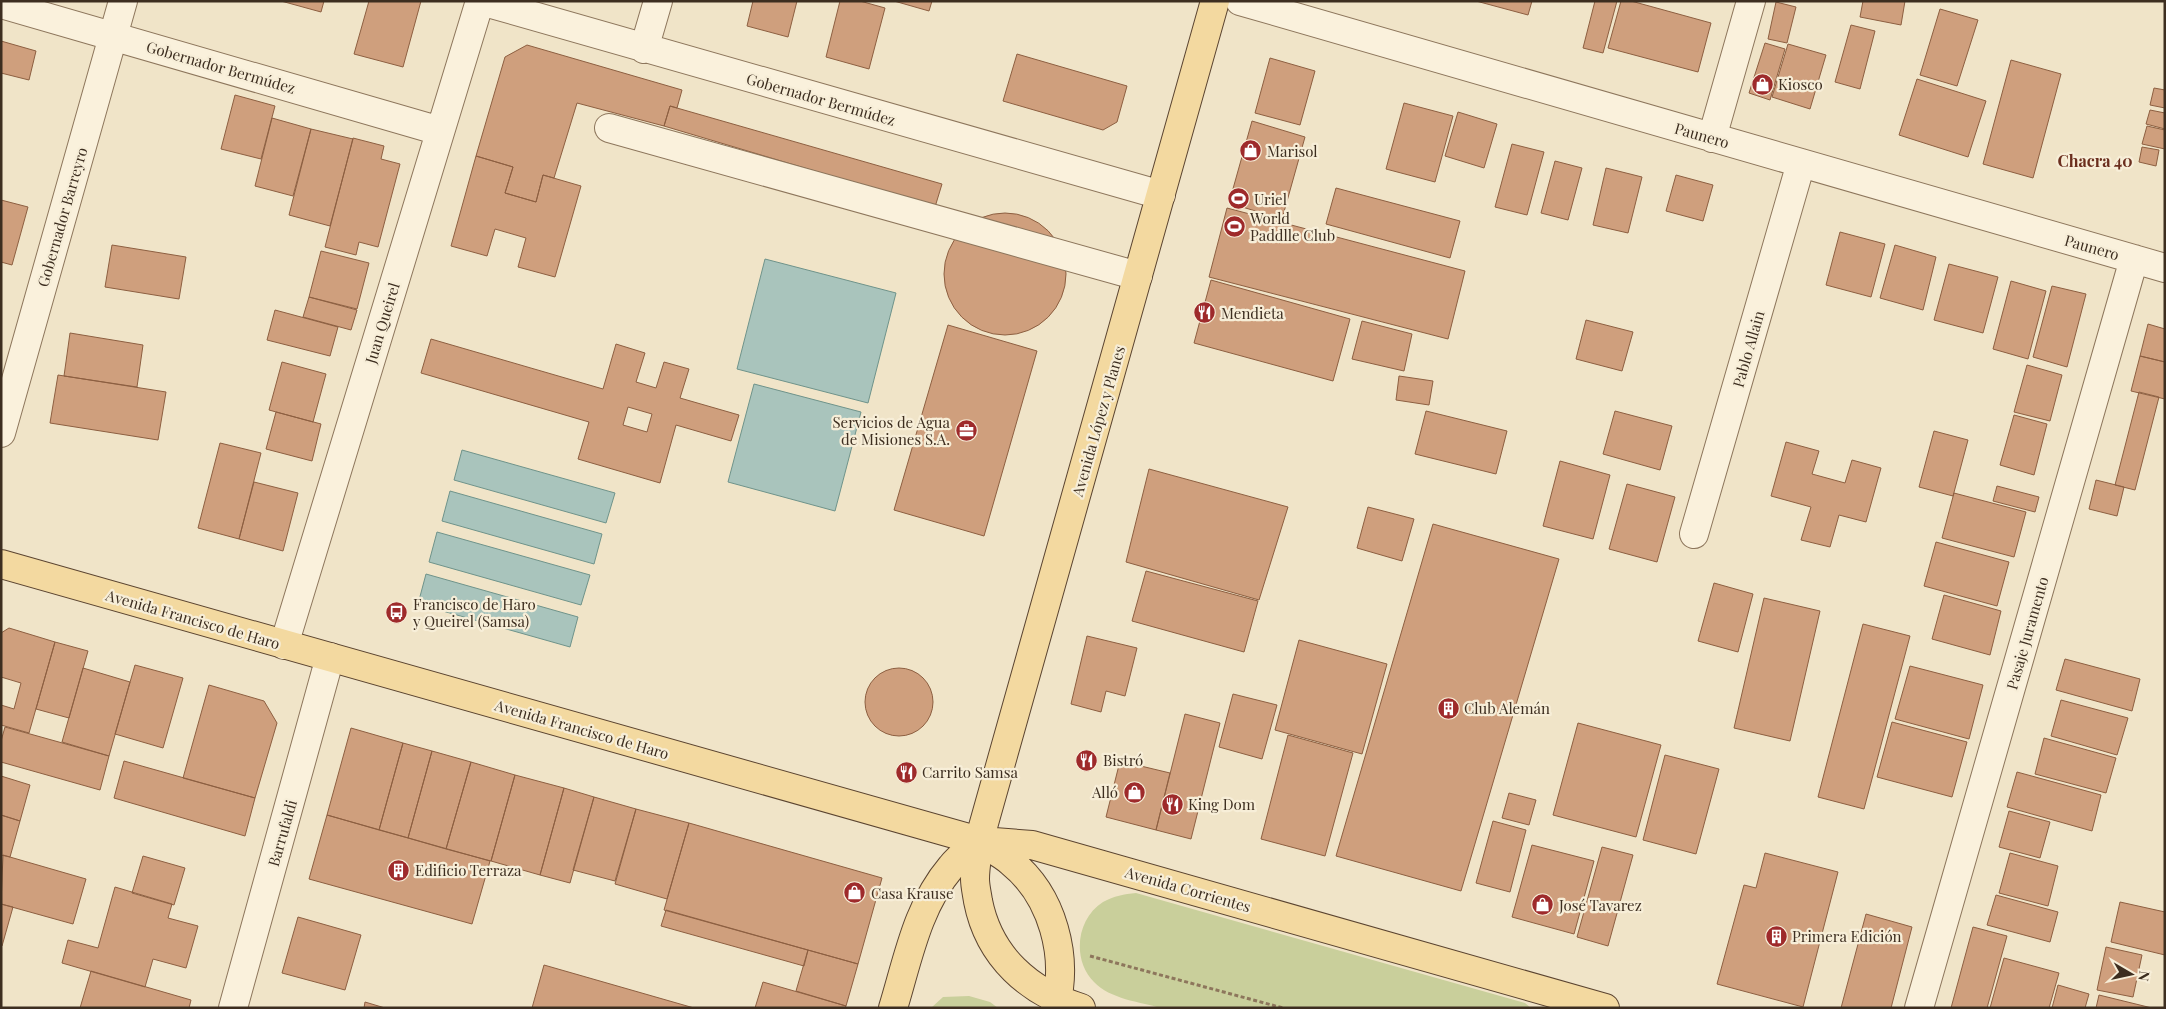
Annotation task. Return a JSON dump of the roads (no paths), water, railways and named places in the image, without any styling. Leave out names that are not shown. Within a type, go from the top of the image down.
[{"type":"main road","name":"Avenida López y Planes","points":[[979,841],[1215,1]]},
{"type":"main road","name":"Avenida Francisco de Haro","points":[[1,564],[979,841],[1012,862],[1038,891],[1054,926],[1059,947],[1064,1005]]},
{"type":"main road","points":[[893,1008],[915,932],[929,897],[951,866],[979,841]]},
{"type":"main road","points":[[979,841],[975,880],[981,917],[998,952],[1024,980],[1064,1005]]},
{"type":"main road","name":"Avenida Corrientes","points":[[979,841],[1032,845],[1596,1007]]},
{"type":"street","name":"Gobernador Barreyro","points":[[1,432],[123,1]]},
{"type":"street","name":"Gobernador Bermúdez","points":[[480,1],[1161,195]]},
{"type":"street","name":"Juan Queirel","points":[[284,645],[480,1]]},
{"type":"street","points":[[644,49],[658,1]]},
{"type":"street","name":"Paunero","points":[[1240,1],[2165,268]]},
{"type":"street","points":[[1712,138],[1751,1]]},
{"type":"street","name":"Gobernador Bermúdez","points":[[1,4],[440,131]]},
{"type":"street","points":[[609,128],[1138,276]]},
{"type":"street","name":"Pablo Allain","points":[[1694,534],[1801,163]]},
{"type":"street","name":"Pasaje Juramento","points":[[1919,1008],[2134,259]]},
{"type":"street","name":"Barrufaldi","points":[[233,1008],[330,657]]},
{"type":"water","points":[[765,259],[896,293],[868,403],[737,369]]},
{"type":"water","points":[[754,384],[861,412],[835,511],[728,482]]},
{"type":"water","points":[[462,450],[615,493],[606,523],[454,480]]},
{"type":"water","points":[[450,491],[602,534],[594,564],[442,521]]},
{"type":"water","points":[[437,532],[590,575],[581,605],[429,562]]},
{"type":"water","points":[[426,574],[578,617],[570,647],[418,604]]},
{"type":"place","name":"Kiosco","points":[[1762,84]]},
{"type":"place","name":"Marisol","points":[[1251,151]]},
{"type":"place","name":"Uriel","points":[[1238,199]]},
{"type":"place","name":"World Paddlle Club","points":[[1234,227]]},
{"type":"place","name":"Mendieta","points":[[1205,313]]},
{"type":"place","name":"Servicios de Agua de Misiones S.A.","points":[[966,431]]},
{"type":"place","name":"Francisco de Haro y Queirel (Samsa)","points":[[397,613]]},
{"type":"place","name":"Club Alemán","points":[[1448,708]]},
{"type":"place","name":"Bistró","points":[[1087,760]]},
{"type":"place","name":"Carrito Samsa","points":[[906,772]]},
{"type":"place","name":"Alló","points":[[1134,792]]},
{"type":"place","name":"King Dom","points":[[1172,804]]},
{"type":"place","name":"Edificio Terraza","points":[[399,870]]},
{"type":"place","name":"Casa Krause","points":[[855,893]]},
{"type":"place","name":"José Tavarez","points":[[1543,905]]},
{"type":"place","name":"Primera Edición","points":[[1776,936]]},
{"type":"district","name":"Chacra 40","points":[[2095,160]]}]
